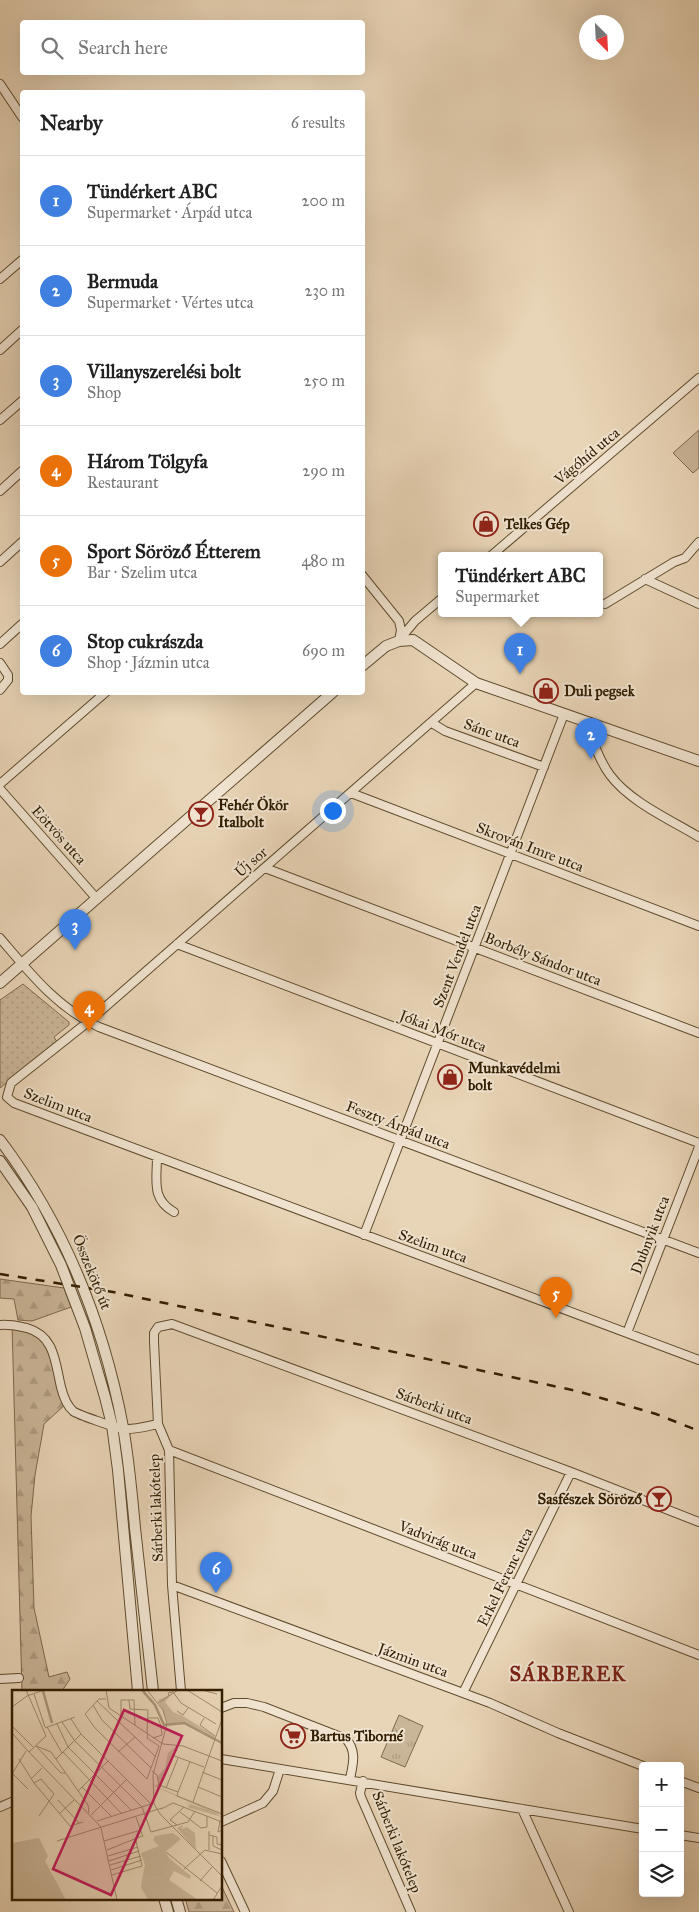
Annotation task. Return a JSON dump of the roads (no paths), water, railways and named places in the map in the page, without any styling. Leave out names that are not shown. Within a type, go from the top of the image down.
[{"type":"street","points":[[0,84],[20,114]]},
{"type":"street","points":[[0,279],[20,262]]},
{"type":"street","points":[[0,350],[20,332]]},
{"type":"street","name":"Vágóhíd utca","points":[[496,552],[699,378]]},
{"type":"street","points":[[0,420],[20,402]]},
{"type":"street","points":[[0,491],[20,473]]},
{"type":"street","points":[[605,604],[645,578],[685,558],[699,542]]},
{"type":"street","points":[[0,562],[20,544]]},
{"type":"street","points":[[645,578],[699,604]]},
{"type":"street","points":[[365,579],[399,621],[401,630],[399,641]]},
{"type":"street","points":[[399,641],[416,621],[438,602]]},
{"type":"street","points":[[0,644],[20,626]]},
{"type":"street","points":[[365,664],[386,646],[399,641],[413,640],[476,683],[699,761]]},
{"type":"street","points":[[0,663],[8,676],[8,680],[0,690]]},
{"type":"street","name":"Új sor","points":[[7,1097],[11,1083],[88,1022],[476,683]]},
{"type":"street","points":[[0,784],[103,695]]},
{"type":"street","points":[[0,983],[330,695]]},
{"type":"street","name":"Szent Vendel utca","points":[[364,1235],[564,714]]},
{"type":"street","name":"Sánc utca","points":[[432,722],[445,731],[544,767]]},
{"type":"street","points":[[586,723],[600,759],[623,790],[699,837]]},
{"type":"street","name":"Eötvös utca","points":[[0,789],[97,899]]},
{"type":"street","name":"Skrován Imre utca","points":[[351,793],[699,926]]},
{"type":"street","name":"Borbély Sándor utca","points":[[265,868],[699,1033]]},
{"type":"street","name":"Feszty Árpád utca","points":[[0,938],[44,989],[88,1022],[699,1253]]},
{"type":"street","name":"Jókai Mór utca","points":[[178,944],[699,1143]]},
{"type":"street","name":"Szelim utca","points":[[7,1097],[14,1103],[699,1360]]},
{"type":"street","name":"Összekötő út","points":[[0,1140],[49,1212],[88,1298],[104,1348],[124,1429],[152,1690]]},
{"type":"street","name":"Dubnyik utca","points":[[627,1333],[699,1147]]},
{"type":"street","points":[[157,1157],[157,1192],[159,1200],[164,1206],[174,1212]]},
{"type":"street","name":"Összekötő út","points":[[0,1160],[32,1206],[72,1289],[86,1328],[112,1425],[138,1690]]},
{"type":"street","points":[[0,1324],[12,1324],[42,1334],[52,1349],[63,1393],[72,1411],[80,1416],[124,1429],[158,1424]]},
{"type":"street","name":"Sárberki utca","points":[[158,1327],[172,1324],[571,1472],[699,1522]]},
{"type":"street","name":"Sárberki lakótelep","points":[[158,1327],[154,1334],[158,1424],[169,1450],[172,1585],[181,1690]]},
{"type":"street","name":"Vadvirág utca","points":[[169,1450],[699,1655]]},
{"type":"street","name":"Erkel Ferenc utca","points":[[463,1693],[517,1586],[571,1472]]},
{"type":"street","name":"Jázmin utca","points":[[172,1585],[463,1693],[639,1764]]},
{"type":"street","points":[[0,1679],[19,1678]]},
{"type":"street","points":[[222,1708],[234,1703],[247,1703],[264,1707],[346,1739],[351,1744],[354,1758],[350,1779]]},
{"type":"street","points":[[222,1759],[363,1781],[639,1828]]},
{"type":"street","points":[[222,1822],[263,1803],[273,1791],[280,1769]]},
{"type":"street","name":"Sárberki lakótelep","points":[[363,1781],[360,1792],[361,1798],[411,1912]]},
{"type":"street","points":[[684,1782],[699,1788]]},
{"type":"street","points":[[0,1807],[12,1802]]},
{"type":"street","points":[[522,1809],[569,1912]]},
{"type":"street","points":[[684,1836],[699,1838]]},
{"type":"street","points":[[222,1863],[245,1912]]},
{"type":"railway","points":[[0,1274],[113,1292],[577,1391],[656,1414],[699,1431]]},
{"type":"place","name":"Telkes Gép","points":[[486,524]]},
{"type":"place","name":"Tündérkert ABC","points":[[520,674]]},
{"type":"place","name":"Duli pegsek","points":[[546,691]]},
{"type":"place","name":"Bermuda","points":[[591,759]]},
{"type":"place","name":"Fehér Ökör Italbolt","points":[[201,814]]},
{"type":"place","name":"Villanyszerelési bolt","points":[[75,950]]},
{"type":"place","name":"Három Tölgyfa","points":[[89,1032]]},
{"type":"place","name":"Munkavédelmi bolt","points":[[450,1077]]},
{"type":"place","name":"Sport Söröző Étterem","points":[[556,1318]]},
{"type":"place","name":"Sasfészek Söröző","points":[[659,1499]]},
{"type":"place","name":"Stop cukrászda","points":[[216,1593]]},
{"type":"place","name":"Bartus Tiborné","points":[[293,1736]]},
{"type":"district","name":"SÁRBEREK","points":[[568,1674]]}]
